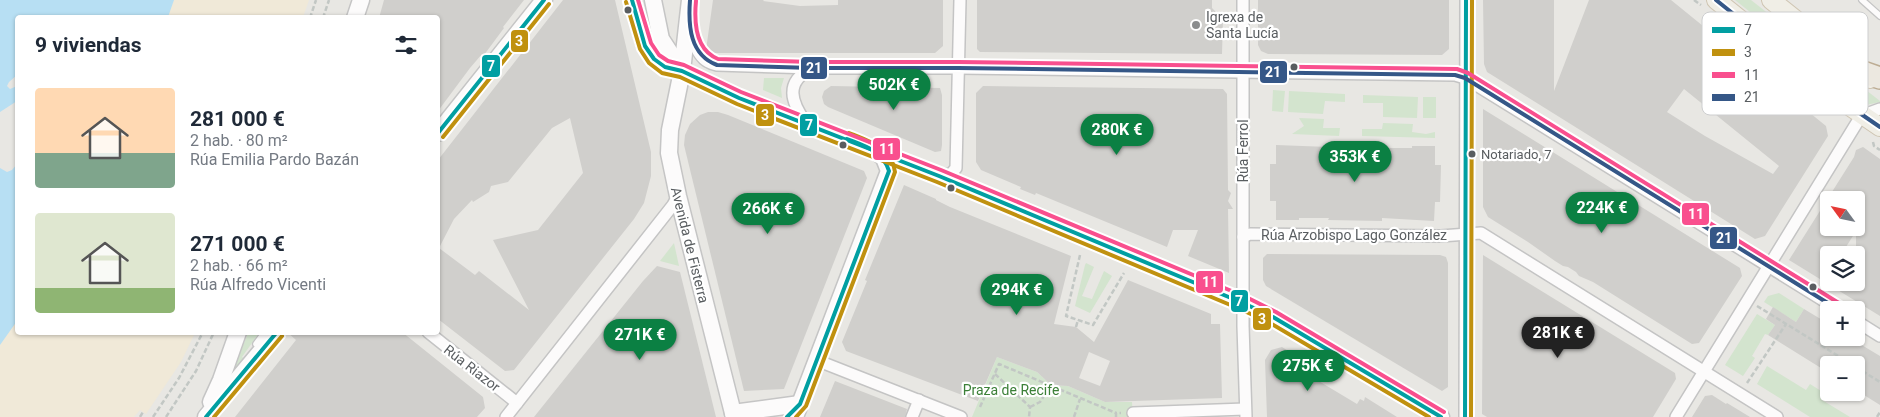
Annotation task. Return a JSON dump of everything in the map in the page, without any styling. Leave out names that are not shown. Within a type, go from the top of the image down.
[{"type":"highway","points":[[1868,74],[1880,78]]},
{"type":"main road","points":[[356,15],[361,0]]},
{"type":"main road","points":[[440,130],[544,0]]},
{"type":"main road","points":[[632,0],[649,53],[665,67],[682,71],[739,98],[940,176],[1243,303],[1273,317],[1441,417]]},
{"type":"main road","points":[[654,0],[661,38],[682,71]]},
{"type":"main road","points":[[1716,0],[1731,12]]},
{"type":"main road","points":[[1771,0],[1786,12]]},
{"type":"main road","name":"Avenida de Fisterra","points":[[689,5],[682,71],[668,142],[671,168],[734,415]]},
{"type":"main road","points":[[1868,77],[1880,87]]},
{"type":"main road","points":[[1861,116],[1880,127]]},
{"type":"main road","points":[[787,417],[797,410],[889,171],[884,158],[876,150]]},
{"type":"main road","points":[[205,417],[237,335]]},
{"type":"main road","points":[[205,417],[274,335]]},
{"type":"main road","points":[[734,415],[797,410]]},
{"type":"street","points":[[940,176],[951,174],[956,168],[960,0]]},
{"type":"street","name":"Rúa Ferrol","points":[[1243,0],[1243,303],[1246,413]]},
{"type":"street","points":[[1465,417],[1466,0]]},
{"type":"street","points":[[689,5],[694,43],[703,59],[711,64],[812,68],[1243,71],[1456,75],[1465,78],[1824,301]]},
{"type":"street","points":[[806,123],[798,112],[792,93],[799,76],[812,68]]},
{"type":"street","points":[[1868,113],[1880,108]]},
{"type":"street","points":[[1676,417],[1861,116]]},
{"type":"street","points":[[506,417],[673,205],[678,196]]},
{"type":"street","name":"Rúa Arzobispo Lago González","points":[[1243,237],[1250,234],[1441,236],[1481,233],[1777,417]]},
{"type":"street","points":[[1865,327],[1880,336]]},
{"type":"street","name":"Rúa Riazor","points":[[432,335],[517,403]]},
{"type":"street","points":[[816,360],[961,417]]},
{"type":"street","points":[[912,417],[919,400]]},
{"type":"street","points":[[1133,413],[1246,413]]},
{"type":"lane","points":[[1862,0],[1880,16]]},
{"type":"lane","points":[[251,352],[264,335]]},
{"type":"path","points":[[311,15],[316,0]]},
{"type":"path","points":[[324,15],[328,0]]},
{"type":"path","points":[[1080,255],[1066,316],[1093,325],[1124,273]]},
{"type":"path","points":[[1761,308],[1838,356]]},
{"type":"path","points":[[1076,327],[1078,320]]},
{"type":"path","points":[[1741,394],[1786,324]]},
{"type":"path","points":[[153,417],[179,378],[201,335]]},
{"type":"path","points":[[166,417],[196,371],[213,335]]},
{"type":"path","points":[[995,363],[1116,413]]},
{"type":"path","points":[[980,407],[999,364]]},
{"type":"path","points":[[1865,373],[1880,382]]},
{"type":"path","points":[[995,374],[1030,407]]},
{"type":"path","points":[[1030,407],[1040,402],[1051,386]]},
{"type":"path","points":[[1074,417],[1080,399]]},
{"type":"path","points":[[1029,417],[1030,407]]},
{"type":"path","points":[[140,417],[143,412]]},
{"type":"path","points":[[1877,417],[1880,412]]},
{"type":"green space","points":[[1735,0],[1751,0],[1766,12],[1750,12]]},
{"type":"green space","points":[[764,78],[784,78],[781,88],[782,98],[763,90]]},
{"type":"green space","points":[[1273,90],[1285,91],[1283,112],[1272,111]]},
{"type":"green space","points":[[1289,91],[1345,94],[1345,102],[1325,101],[1323,114],[1288,112]]},
{"type":"green space","points":[[1868,92],[1880,101],[1868,105]]},
{"type":"green space","points":[[1363,95],[1418,97],[1417,118],[1383,117],[1383,103],[1363,103]]},
{"type":"green space","points":[[1423,97],[1436,97],[1436,118],[1423,118]]},
{"type":"green space","points":[[1299,118],[1324,119],[1323,128],[1340,128],[1339,136],[1292,134],[1304,126]]},
{"type":"green space","points":[[1383,123],[1413,124],[1412,132],[1426,134],[1435,132],[1435,138],[1362,136],[1362,129],[1382,129]]},
{"type":"green space","points":[[674,243],[679,266],[660,261]]},
{"type":"green space","points":[[1086,263],[1094,267],[1082,296],[1092,299],[1104,271],[1112,276],[1090,313],[1075,306]]},
{"type":"green space","points":[[1779,293],[1804,309],[1796,322],[1764,302],[1768,296]]},
{"type":"green space","points":[[1757,314],[1775,325],[1768,335],[1765,334],[1752,356],[1755,358],[1743,376],[1725,365]]},
{"type":"green space","points":[[247,335],[258,335],[242,357],[248,361],[234,375],[233,371]]},
{"type":"green space","name":"Praza de Recife","points":[[997,357],[1037,372],[1051,385],[1068,386],[1105,402],[1132,402],[1133,417],[972,417]]},
{"type":"green space","points":[[1767,366],[1806,390],[1810,384],[1820,390],[1820,401],[1824,401],[1850,417],[1810,417],[1757,384]]},
{"type":"sand","points":[[134,0],[309,0],[304,15],[126,15]]},
{"type":"sand","points":[[15,257],[15,335],[194,335],[181,362],[146,414],[140,410],[134,417],[0,417],[0,291]]},
{"type":"water","points":[[0,0],[174,0],[169,15],[15,15],[15,77],[7,86],[10,89],[15,87],[15,102],[0,112]]},
{"type":"water","points":[[15,166],[15,324],[0,345],[0,168],[7,172]]},
{"type":"building","points":[[384,0],[524,0],[484,55],[482,54],[470,68],[440,108],[440,15],[380,15]]},
{"type":"building","points":[[563,0],[615,0],[651,152],[651,176],[644,203],[634,219],[514,370],[505,371],[440,321],[440,249],[475,275],[479,271],[529,310],[493,240],[538,230],[583,173],[570,118],[552,128],[508,182],[491,186],[489,192],[473,202],[472,200],[454,219],[440,246],[440,157]]},
{"type":"building","points":[[713,0],[764,0],[800,6],[838,5],[838,0],[943,0],[943,46],[935,53],[708,53],[706,50]]},
{"type":"building","points":[[977,0],[1212,0],[1212,8],[1223,19],[1222,54],[980,52],[977,49]]},
{"type":"building","points":[[1258,0],[1449,0],[1449,49],[1442,55],[1268,54],[1261,51],[1258,45]]},
{"type":"building","points":[[1483,0],[1554,0],[1554,91],[1589,0],[1671,0],[1702,25],[1702,104],[1684,89],[1667,112],[1705,136],[1773,174],[1779,166],[1716,115],[1812,115],[1826,126],[1828,136],[1765,236],[1755,239],[1487,72],[1484,64]]},
{"type":"building","points":[[831,86],[940,88],[942,95],[941,151],[935,152],[828,107],[824,104],[822,97],[824,91]]},
{"type":"building","points":[[983,86],[1223,89],[1227,94],[1228,190],[1231,193],[1228,201],[1233,209],[1228,209],[1229,273],[1188,256],[1198,230],[1173,230],[1167,247],[1036,193],[1035,195],[1020,189],[1021,187],[981,170],[976,162],[976,93]]},
{"type":"building","points":[[1483,109],[1740,268],[1742,276],[1699,343],[1692,344],[1593,282],[1579,276],[1576,272],[1555,261],[1488,217],[1483,207]]},
{"type":"building","points":[[708,112],[728,115],[864,171],[867,178],[784,389],[744,391],[684,145],[685,135],[690,124],[700,115]]},
{"type":"building","points":[[1276,145],[1329,147],[1329,145],[1382,145],[1382,148],[1435,146],[1435,165],[1441,165],[1440,202],[1435,202],[1434,221],[1382,218],[1382,221],[1328,220],[1329,218],[1276,220],[1276,201],[1270,201],[1270,164],[1276,164]]},
{"type":"building","points":[[1863,147],[1880,159],[1880,316],[1865,307],[1865,301],[1856,301],[1839,291],[1865,291],[1865,246],[1856,246],[1856,236],[1865,236],[1865,191],[1833,191],[1854,157],[1856,150]]},
{"type":"building","points":[[904,185],[950,207],[1071,256],[1054,324],[1076,327],[1094,342],[1128,280],[1211,314],[1211,324],[1220,324],[1222,398],[1105,402],[1068,386],[1051,385],[1037,372],[997,357],[978,401],[846,351],[842,342],[867,281],[865,280]],"holes":[[[1089,352],[1110,361],[1100,386],[1079,378]]]},
{"type":"building","points":[[1820,211],[1820,236],[1853,236],[1847,246],[1820,246],[1820,279],[1789,260]]},
{"type":"building","points":[[1267,254],[1440,255],[1446,257],[1448,263],[1448,387],[1442,391],[1266,286],[1263,280],[1263,258]]},
{"type":"building","points":[[1483,255],[1675,373],[1676,379],[1653,417],[1487,417],[1482,414]]},
{"type":"building","points":[[657,266],[680,272],[716,417],[534,417],[643,281]]},
{"type":"building","points":[[1773,307],[1796,322],[1804,309],[1820,319],[1820,346],[1863,346],[1880,356],[1880,405],[1865,396],[1865,356],[1820,356],[1820,367],[1768,335],[1775,325],[1766,319]]},
{"type":"building","points":[[290,335],[406,335],[483,397],[485,408],[477,417],[235,417],[296,340]]},
{"type":"building","points":[[1282,347],[1322,372],[1317,380],[1357,404],[1360,399],[1364,401],[1365,397],[1397,417],[1267,417],[1265,360],[1271,350]]},
{"type":"building","points":[[835,381],[907,409],[905,417],[820,417]]},
{"type":"building","points":[[1712,395],[1750,417],[1692,417],[1705,396]]},
{"type":"transit line","name":"7","points":[[440,130],[544,0]]},
{"type":"transit line","name":"7","points":[[632,0],[645,46],[654,59],[665,67],[682,71],[739,98],[939,176],[1243,303],[1273,317],[1441,417]]},
{"type":"transit line","name":"11","points":[[638,0],[651,43],[659,55],[668,61],[684,65],[741,92],[941,170],[1246,297],[1276,312],[1444,412]]},
{"type":"transit line","name":"21","points":[[690,0],[691,29],[696,47],[701,54],[717,65],[812,68],[958,68],[1455,75],[1465,78],[1824,301]]},
{"type":"transit line","name":"7","points":[[1465,417],[1466,0]]},
{"type":"transit line","name":"3","points":[[1471,417],[1472,0]]},
{"type":"transit line","name":"21","points":[[1716,0],[1731,12]]},
{"type":"transit line","name":"11","points":[[696,1],[695,18],[700,42],[710,55],[718,59],[812,62],[958,62],[1457,69],[1468,73],[1836,301]]},
{"type":"transit line","name":"3","points":[[626,2],[640,49],[649,63],[662,73],[680,77],[737,104],[937,182],[1240,309],[1270,323],[1429,417]]},
{"type":"transit line","name":"3","points":[[443,137],[549,4]]},
{"type":"transit line","name":"21","points":[[1862,115],[1880,127]]},
{"type":"transit line","name":"3","points":[[796,417],[806,406],[895,172],[893,164],[884,151],[878,146],[849,133]]},
{"type":"transit line","name":"7","points":[[787,417],[800,404],[889,171],[878,154],[867,147],[847,139]]},
{"type":"transit line","name":"7","points":[[206,417],[274,335]]},
{"type":"transit line","name":"3","points":[[214,417],[282,336]]},
{"type":"place","name":"Igrexa de Santa Lucía","points":[[1196,25]]},
{"type":"place","name":"Notariado, 7","points":[[1472,154]]}]
